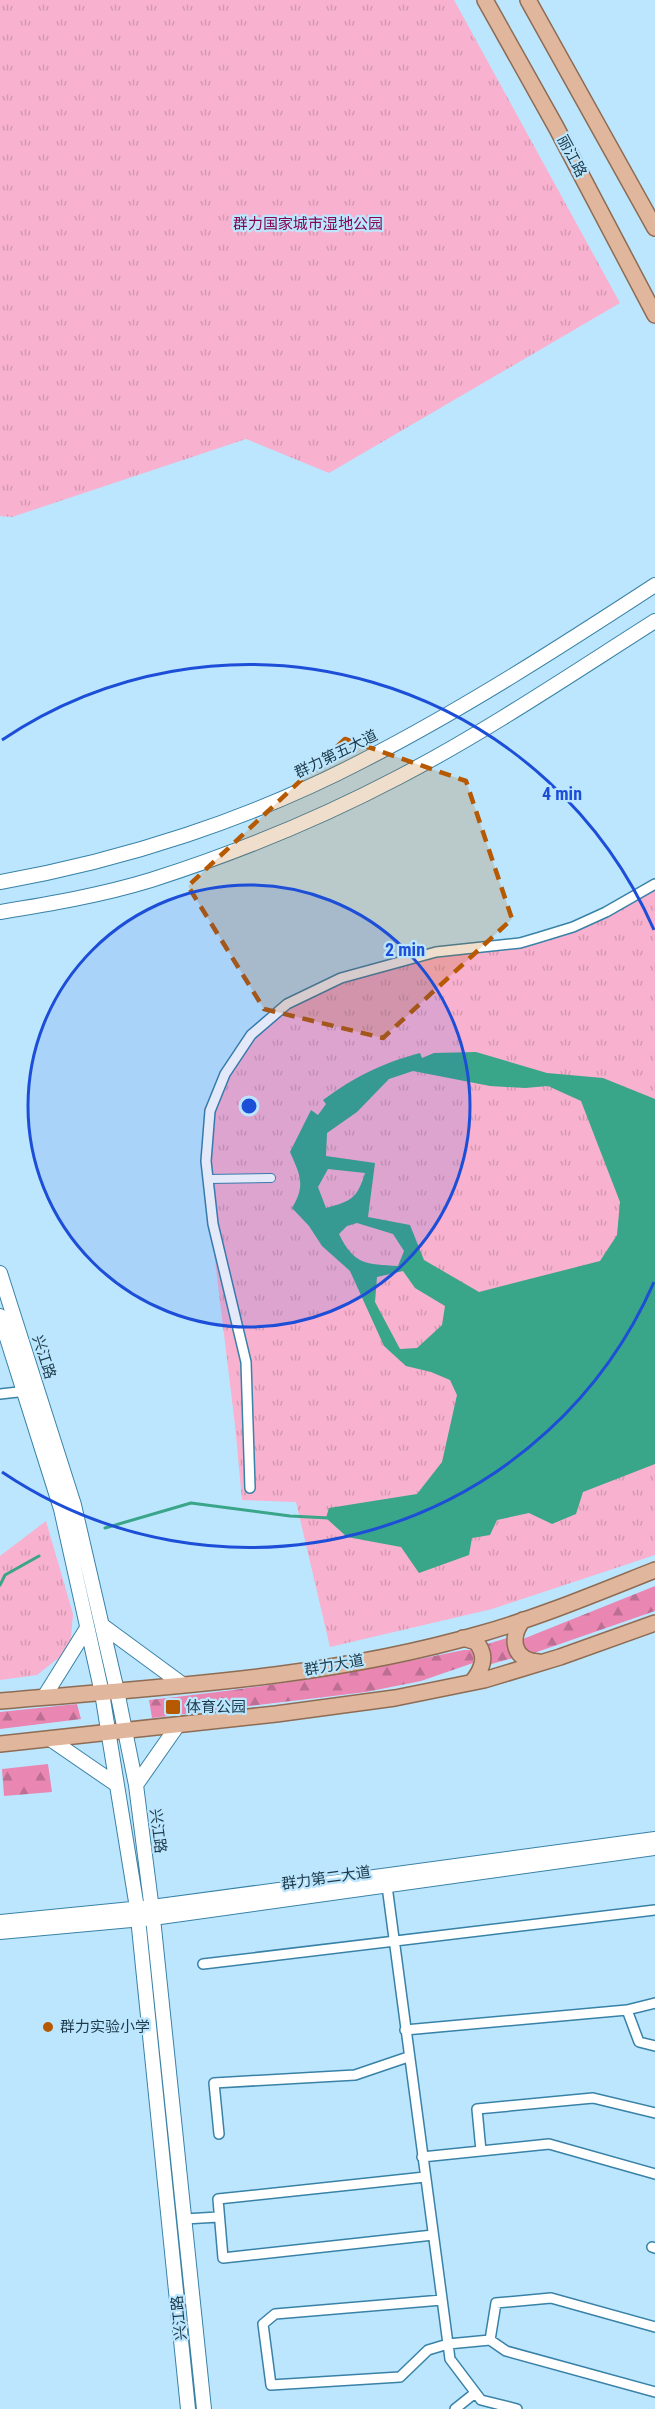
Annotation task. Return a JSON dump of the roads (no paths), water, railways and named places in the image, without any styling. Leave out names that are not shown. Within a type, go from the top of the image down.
[{"type":"main road","name":"丽江路","points":[[485,0],[556,127],[655,315]]},
{"type":"main road","points":[[528,0],[655,228]]},
{"type":"main road","name":"群力第五大道","points":[[0,882],[51,873],[140,849],[243,814],[302,789],[364,760],[535,664],[655,585]]},
{"type":"main road","points":[[0,912],[54,903],[149,880],[244,848],[323,814],[399,777],[474,735],[655,621]]},
{"type":"main road","name":"兴江路","points":[[0,1273],[31,1391],[103,1626],[110,1692],[109,1733],[137,1913],[188,2409]]},
{"type":"main road","name":"兴江路","points":[[0,1316],[31,1391]]},
{"type":"main road","name":"兴江路","points":[[81,1560],[87,1628],[126,1731],[136,1785],[152,1912],[204,2409]]},
{"type":"main road","name":"群力大道","points":[[0,1701],[110,1692],[312,1669],[385,1656],[463,1638],[523,1620],[655,1570]]},
{"type":"main road","points":[[523,1620],[516,1631],[518,1653],[526,1660],[543,1662]]},
{"type":"main road","points":[[0,1744],[361,1704],[472,1682],[543,1662],[655,1623]]},
{"type":"main road","points":[[103,1626],[182,1684]]},
{"type":"main road","points":[[44,1697],[87,1628]]},
{"type":"main road","points":[[463,1638],[476,1642],[482,1653],[482,1669],[472,1682]]},
{"type":"main road","points":[[136,1785],[178,1725]]},
{"type":"main road","points":[[50,1739],[117,1785]]},
{"type":"main road","name":"群力第二大道","points":[[152,1912],[655,1839]]},
{"type":"main road","name":"群力第二大道","points":[[0,1922],[152,1912],[387,1886],[655,1848]]},
{"type":"main road","name":"群力第二大道","points":[[0,1932],[137,1913]]},
{"type":"street","points":[[250,1488],[246,1362],[213,1224],[206,1161],[210,1111],[225,1074],[251,1035],[287,1004],[341,978],[436,952],[520,943],[573,927],[606,912],[655,884]]},
{"type":"street","points":[[208,1179],[271,1178]]},
{"type":"street","points":[[0,1394],[31,1391]]},
{"type":"street","points":[[387,1886],[450,2359],[481,2400],[517,2409]]},
{"type":"street","points":[[203,1964],[655,1911]]},
{"type":"street","points":[[405,2030],[627,2010],[655,2003]]},
{"type":"street","points":[[627,2010],[639,2042],[655,2046]]},
{"type":"street","points":[[219,2134],[214,2083],[355,2075],[408,2057]]},
{"type":"street","points":[[481,2151],[477,2109],[593,2098],[655,2113]]},
{"type":"street","points":[[422,2157],[549,2144],[655,2174]]},
{"type":"street","points":[[425,2177],[218,2199],[223,2258],[433,2235]]},
{"type":"street","points":[[185,2219],[218,2217]]},
{"type":"street","points":[[490,2340],[496,2303],[551,2298],[655,2326]]},
{"type":"street","points":[[442,2300],[275,2314],[263,2324],[271,2385],[400,2377],[428,2350],[448,2344],[490,2340],[506,2351],[655,2392]]},
{"type":"street","points":[[455,2409],[475,2393]]},
{"type":"waterway","points":[[105,1528],[191,1503],[290,1516],[329,1518]]},
{"type":"waterway","points":[[0,1585],[5,1575],[39,1556]]},
{"type":"place","name":"体育公园","points":[[173,1707]]},
{"type":"place","name":"群力实验小学","points":[[48,2027]]},
{"type":"park label","name":"群力国家城市湿地公园","points":[[308,224]]}]
